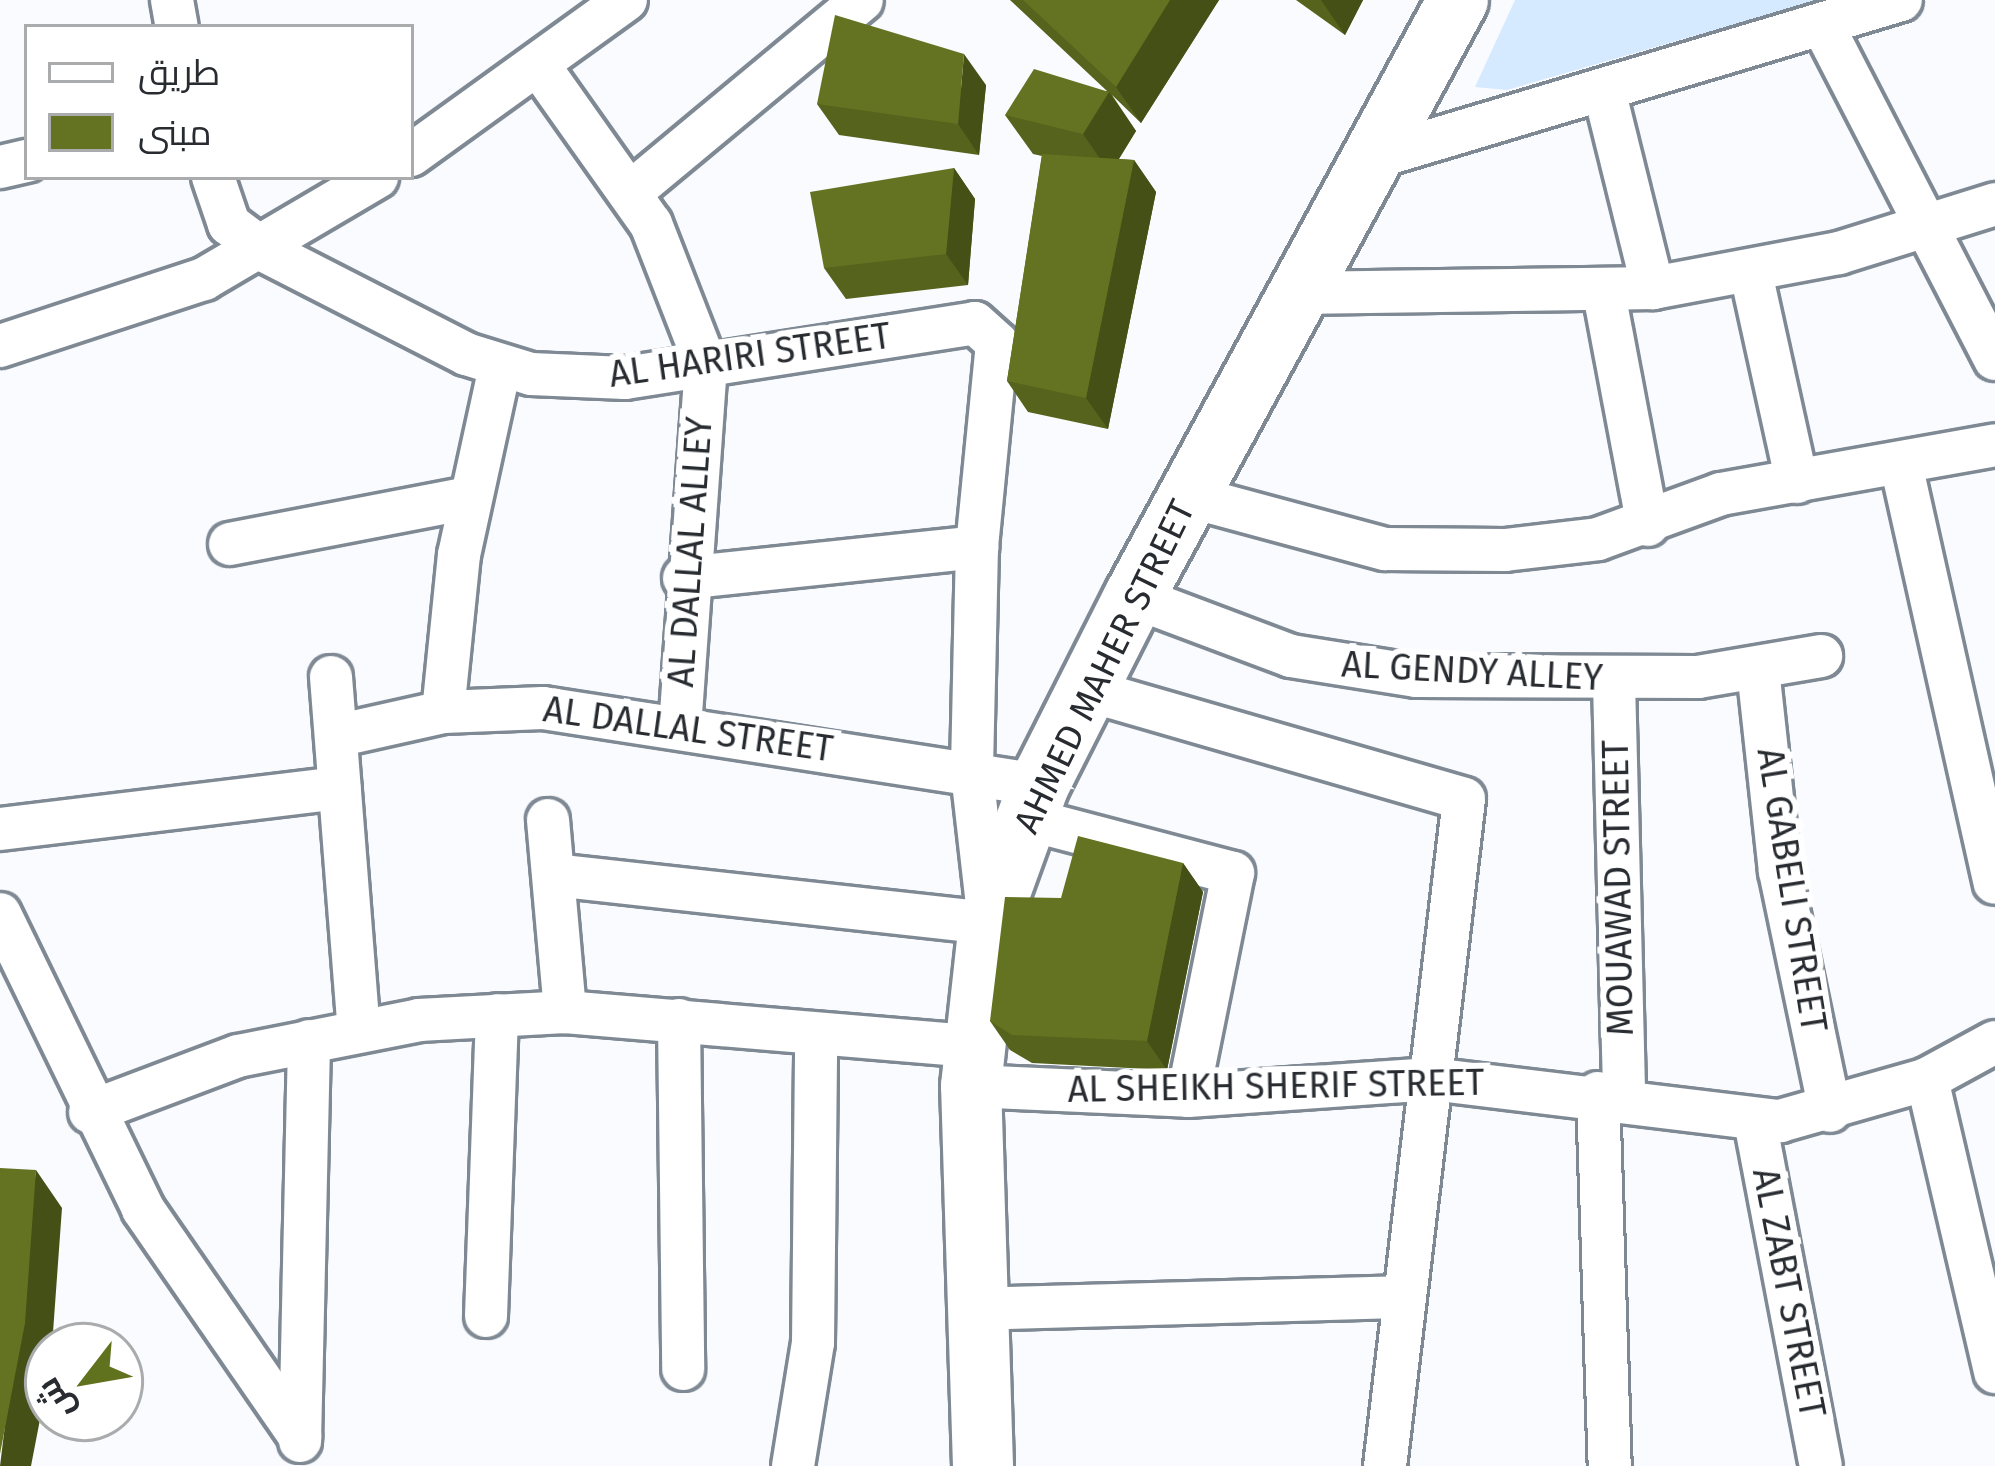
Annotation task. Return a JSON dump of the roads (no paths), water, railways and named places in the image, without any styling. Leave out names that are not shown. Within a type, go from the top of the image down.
[{"type":"main road","name":"AHMED MAHER STREET","points":[[982,1466],[974,1309],[972,1066],[989,922],[1033,802],[1133,597],[1458,0]]},
{"type":"street","points":[[631,191],[862,0]]},
{"type":"street","points":[[1372,158],[1901,0]]},
{"type":"street","points":[[414,153],[539,66],[617,4]]},
{"type":"street","points":[[1822,24],[1995,359]]},
{"type":"street","name":"AL DALLAL ALLEY","points":[[539,66],[631,191],[706,364],[684,578],[680,724]]},
{"type":"street","points":[[1604,90],[1653,288]]},
{"type":"street","name":"AL HARIRI STREET","points":[[214,180],[229,224],[265,251],[500,367],[593,379],[974,322],[999,353],[977,547]]},
{"type":"street","points":[[0,346],[265,251],[372,180]]},
{"type":"street","points":[[1299,293],[1604,293],[1653,288],[1751,273],[1995,203]]},
{"type":"street","points":[[1751,273],[1797,482]]},
{"type":"street","points":[[1604,293],[1648,525]]},
{"type":"street","points":[[443,712],[470,499],[500,367]]},
{"type":"street","points":[[1189,496],[1403,550],[1505,550],[1648,525],[1721,494],[1995,445]]},
{"type":"street","points":[[1901,464],[1995,884]]},
{"type":"street","points":[[230,544],[470,499]]},
{"type":"street","points":[[556,875],[989,922],[972,773],[977,547],[684,578]]},
{"type":"street","name":"AL GENDY ALLEY","points":[[1133,597],[1353,670],[1614,681],[1758,669],[1821,656]]},
{"type":"street","name":"AL GABELI STREET","points":[[1758,669],[1780,871],[1830,1111]]},
{"type":"street","points":[[332,677],[359,1030]]},
{"type":"street","name":"MOUAWAD STREET","points":[[1610,1466],[1614,681]]},
{"type":"street","points":[[1087,690],[1462,797],[1385,1466]]},
{"type":"street","name":"AL DALLAL STREET","points":[[336,736],[443,712],[680,724],[972,773],[1033,802],[1229,867],[1189,1096]]},
{"type":"street","points":[[0,829],[340,788]]},
{"type":"street","points":[[548,820],[566,1012]]},
{"type":"street","points":[[2,924],[90,1112],[301,1452]]},
{"type":"street","name":"AL SHEIKH SHERIF STREET","points":[[90,1112],[309,1041],[359,1030],[566,1012],[816,1034],[972,1066],[1189,1096],[1431,1079],[1611,1094],[1755,1121],[1830,1111],[1927,1079],[1995,1042]]},
{"type":"street","points":[[486,1316],[497,1015]]},
{"type":"street","points":[[679,1020],[683,1369]]},
{"type":"street","points":[[793,1466],[813,1343],[816,1034]]},
{"type":"street","points":[[301,1452],[309,1041]]},
{"type":"street","points":[[1927,1079],[1995,1372]]},
{"type":"street","name":"AL ZABT STREET","points":[[1755,1121],[1821,1466]]},
{"type":"street","points":[[974,1309],[1405,1297]]}]
